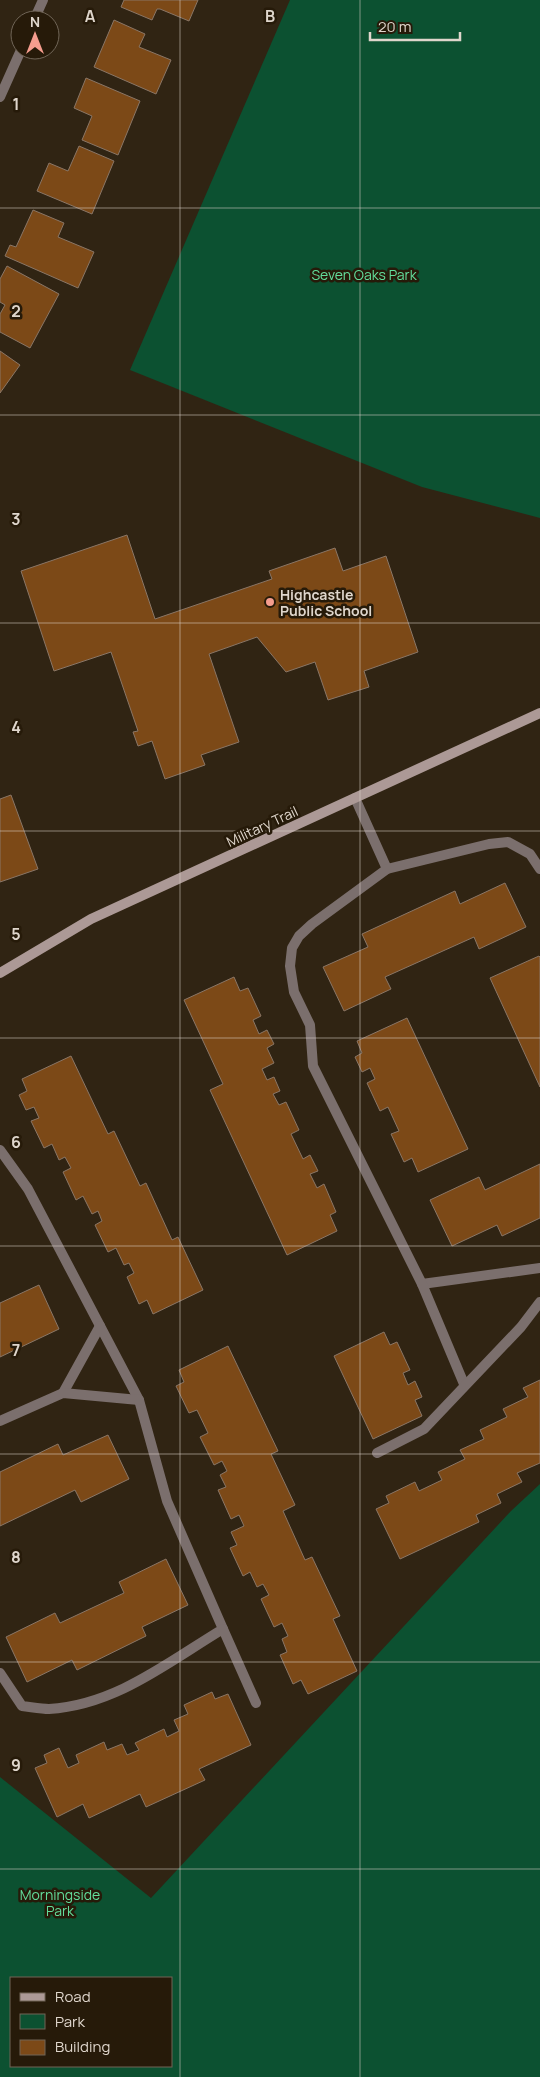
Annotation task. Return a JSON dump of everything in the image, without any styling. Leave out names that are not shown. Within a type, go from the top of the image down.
[{"type":"street","points":[[0,97],[17,60]]},
{"type":"street","name":"Military Trail","points":[[0,973],[91,919],[540,713]]},
{"type":"street","points":[[355,798],[387,869]]},
{"type":"street","points":[[464,1384],[422,1284],[313,1066],[310,1025],[294,992],[290,966],[292,948],[299,936],[387,869],[489,844],[508,842],[530,854],[540,869]]},
{"type":"street","points":[[0,1150],[28,1189],[138,1400],[167,1501],[256,1703]]},
{"type":"street","points":[[422,1284],[540,1268]]},
{"type":"street","points":[[377,1454],[424,1429],[464,1384],[521,1327],[540,1302]]},
{"type":"street","points":[[63,1393],[100,1326]]},
{"type":"street","points":[[0,1421],[63,1393],[138,1400]]},
{"type":"street","points":[[0,1673],[22,1706],[48,1709],[100,1700],[136,1684],[223,1629]]},
{"type":"green space","name":"Seven Oaks Park","points":[[290,0],[540,0],[540,518],[422,487],[130,370]]},
{"type":"green space","name":"Morningside Park","points":[[540,1484],[540,2077],[0,2077],[0,1777],[151,1898],[511,1511]]},
{"type":"building","points":[[124,0],[198,0],[189,21],[160,9],[157,9],[152,20],[121,7]]},
{"type":"building","points":[[114,20],[145,34],[139,47],[171,60],[156,94],[94,67]]},
{"type":"building","points":[[86,78],[140,101],[118,155],[82,140],[92,116],[74,108]]},
{"type":"building","points":[[79,146],[114,161],[92,214],[37,191],[49,163],[68,171]]},
{"type":"building","points":[[33,210],[64,223],[58,237],[94,252],[78,288],[5,256],[10,245],[16,247]]},
{"type":"building","points":[[7,266],[59,294],[30,348],[0,332],[0,314],[5,305],[0,302],[0,279]]},
{"type":"building","points":[[0,351],[20,365],[0,393]]},
{"type":"building","points":[[127,535],[155,619],[272,579],[269,571],[335,548],[343,571],[386,556],[418,652],[364,671],[369,687],[328,700],[315,662],[286,672],[257,637],[209,654],[239,742],[201,755],[205,765],[165,779],[152,741],[138,746],[133,732],[138,731],[111,652],[54,671],[21,571]]},
{"type":"building","points":[[11,795],[38,869],[0,882],[0,799]]},
{"type":"building","points":[[505,883],[526,927],[479,949],[474,937],[385,977],[391,989],[344,1011],[323,967],[368,947],[362,934],[455,891],[460,904]]},
{"type":"building","points":[[540,957],[540,1087],[490,978]]},
{"type":"building","points":[[234,977],[240,991],[248,988],[261,1016],[253,1020],[259,1034],[267,1030],[274,1044],[267,1048],[274,1063],[262,1069],[267,1080],[274,1077],[280,1091],[273,1094],[279,1105],[286,1102],[299,1130],[291,1134],[303,1159],[310,1155],[318,1171],[310,1174],[317,1188],[324,1184],[336,1212],[330,1215],[337,1231],[287,1255],[210,1090],[223,1084],[184,1000]]},
{"type":"building","points":[[407,1018],[468,1149],[418,1172],[412,1158],[404,1162],[391,1134],[399,1131],[388,1107],[380,1111],[367,1083],[375,1079],[370,1068],[362,1072],[355,1057],[362,1053],[357,1041]]},
{"type":"building","points":[[71,1056],[108,1134],[114,1131],[140,1186],[146,1183],[172,1240],[178,1237],[203,1290],[153,1314],[147,1300],[139,1304],[127,1277],[134,1273],[129,1263],[124,1265],[116,1248],[108,1252],[95,1225],[102,1221],[98,1211],[92,1214],[83,1196],[76,1200],[63,1172],[71,1168],[65,1157],[59,1160],[52,1144],[44,1148],[31,1121],[39,1118],[34,1107],[26,1110],[19,1095],[27,1091],[22,1079]]},
{"type":"building","points":[[540,1164],[540,1218],[502,1236],[497,1225],[452,1246],[430,1200],[479,1177],[485,1190]]},
{"type":"building","points":[[39,1285],[59,1329],[0,1357],[0,1303]]},
{"type":"building","points":[[384,1332],[390,1345],[397,1342],[410,1370],[403,1373],[408,1385],[415,1381],[422,1397],[415,1400],[422,1416],[373,1439],[334,1356]]},
{"type":"building","points":[[228,1346],[278,1451],[271,1454],[295,1505],[283,1511],[305,1560],[312,1557],[340,1616],[333,1619],[357,1671],[308,1694],[301,1680],[293,1684],[280,1655],[287,1652],[282,1639],[288,1636],[282,1623],[274,1627],[261,1599],[269,1595],[263,1584],[257,1587],[250,1572],[243,1576],[230,1548],[237,1545],[231,1532],[244,1526],[239,1515],[231,1519],[218,1490],[226,1487],[220,1475],[227,1471],[222,1461],[214,1465],[200,1437],[208,1433],[197,1410],[189,1413],[176,1386],[184,1382],[179,1370]]},
{"type":"building","points":[[540,1380],[540,1463],[517,1473],[522,1482],[497,1494],[501,1503],[476,1515],[479,1522],[400,1559],[376,1509],[389,1503],[386,1496],[415,1482],[419,1491],[442,1480],[438,1472],[465,1459],[460,1450],[484,1439],[480,1430],[507,1417],[503,1409],[528,1397],[523,1388]]},
{"type":"building","points":[[108,1435],[129,1479],[81,1502],[75,1490],[0,1526],[0,1472],[58,1444],[63,1455]]},
{"type":"building","points":[[166,1559],[188,1605],[142,1627],[146,1636],[77,1670],[72,1660],[27,1682],[6,1637],[55,1613],[60,1623],[124,1593],[119,1582]]},
{"type":"building","points":[[212,1692],[215,1699],[228,1694],[251,1745],[199,1769],[205,1780],[146,1807],[140,1794],[89,1818],[83,1804],[57,1817],[35,1768],[47,1763],[44,1755],[59,1748],[68,1768],[79,1763],[76,1755],[104,1742],[107,1750],[122,1744],[127,1755],[139,1750],[135,1743],[164,1729],[167,1737],[179,1731],[174,1720],[188,1714],[184,1705]]},
{"type":"place","name":"Highcastle Public School","points":[[270,602]]}]
